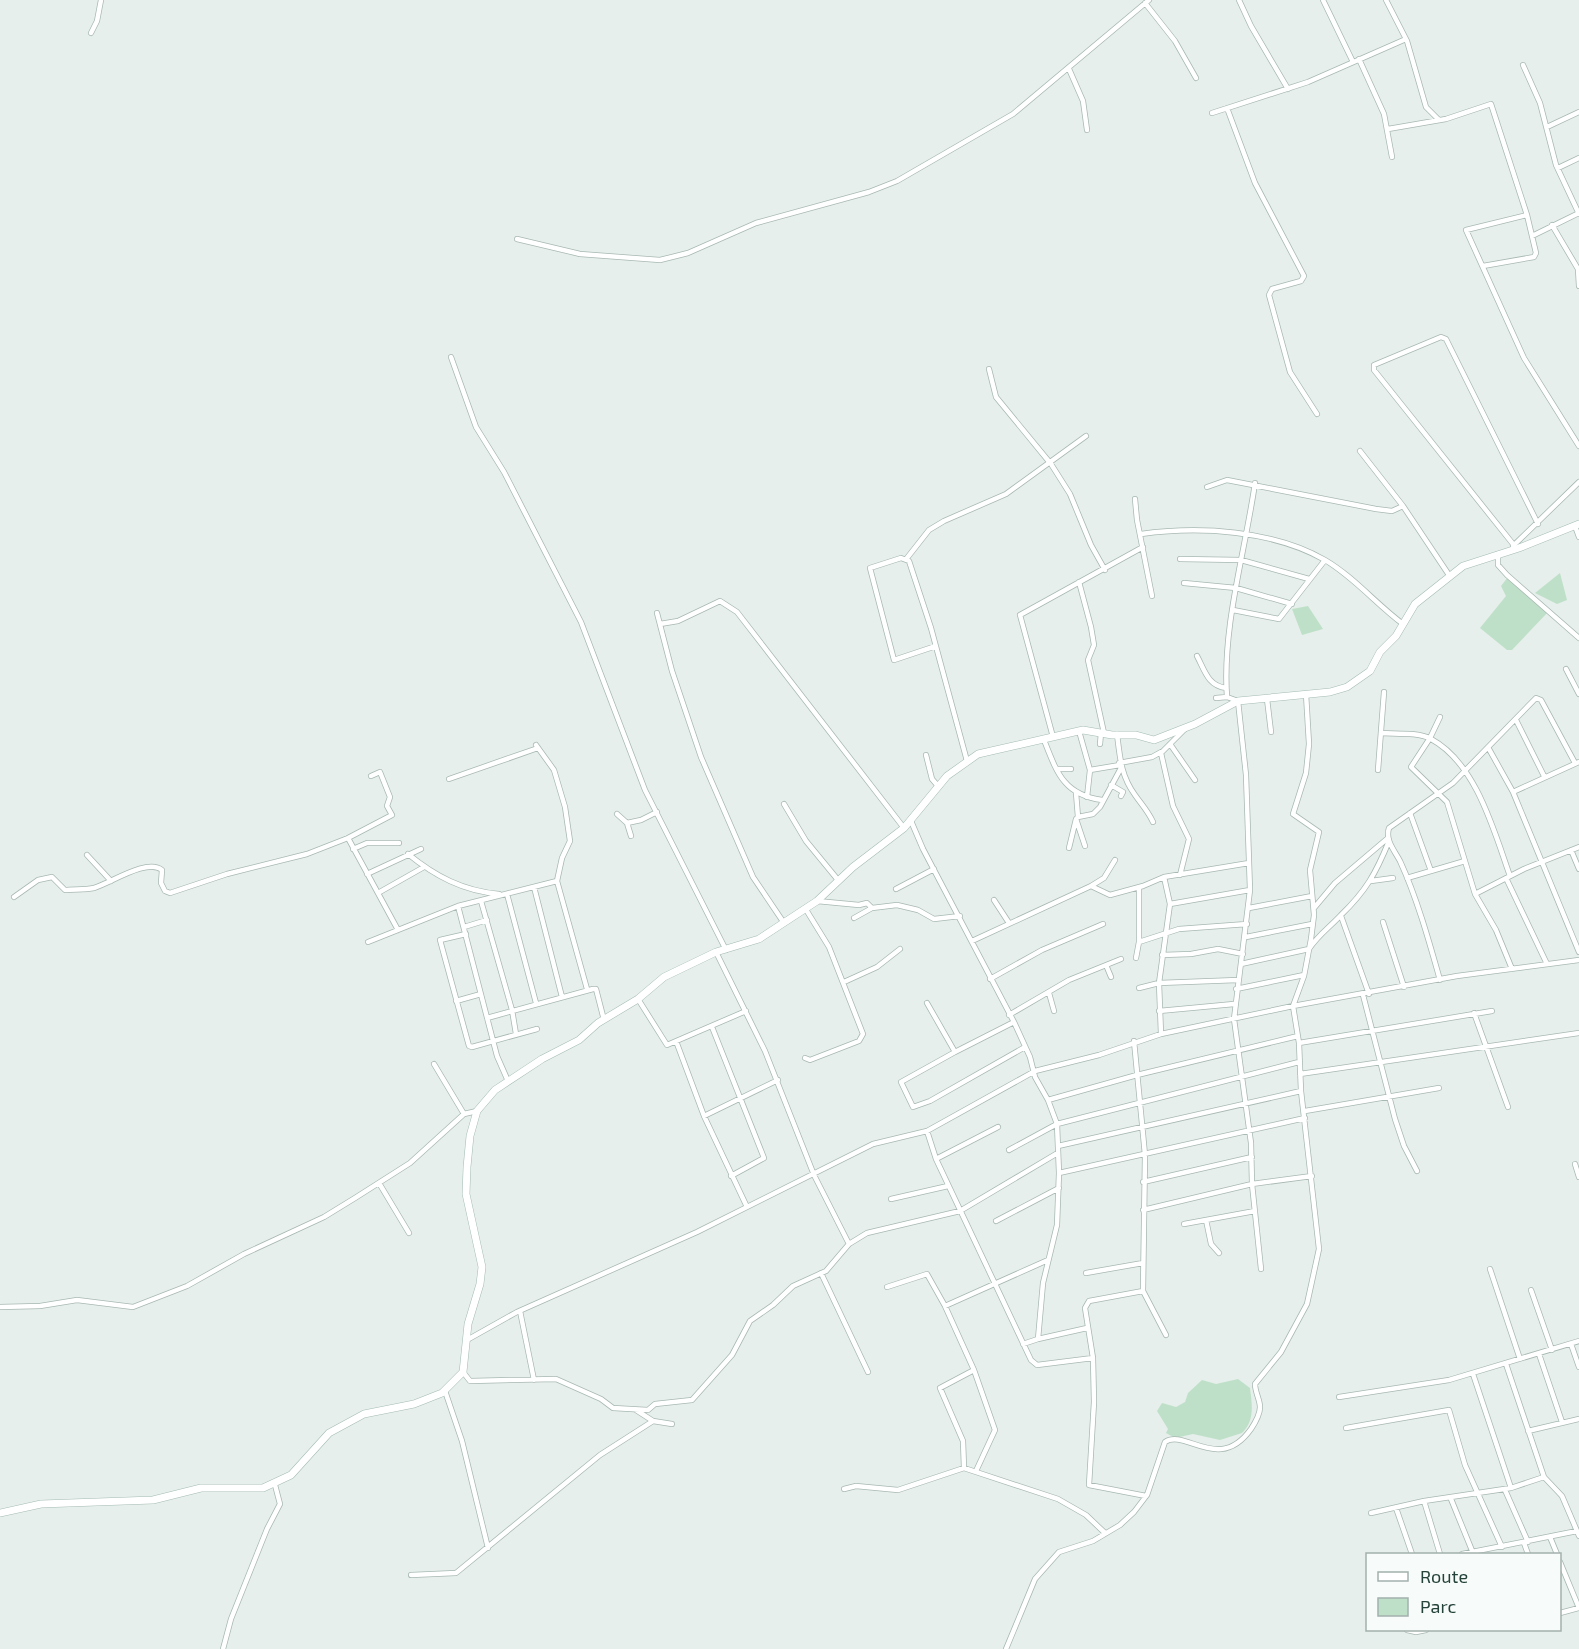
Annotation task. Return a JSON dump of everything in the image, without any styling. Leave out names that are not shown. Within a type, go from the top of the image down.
[{"type":"street","points":[[91,33],[97,21],[101,0]]},
{"type":"street","points":[[1239,0],[1251,26],[1288,89]]},
{"type":"street","points":[[1323,0],[1353,62]]},
{"type":"street","points":[[1386,0],[1406,39],[1426,107],[1438,119]]},
{"type":"street","points":[[517,239],[580,254],[660,260],[688,253],[756,223],[870,192],[897,181],[1013,114],[1147,2],[1175,41],[1196,78]]},
{"type":"street","points":[[1212,113],[1288,89],[1406,39]]},
{"type":"street","points":[[1359,59],[1388,129],[1392,157]]},
{"type":"street","points":[[1524,65],[1547,127],[1558,168],[1579,213],[1532,236]]},
{"type":"street","points":[[1069,69],[1083,101],[1087,130]]},
{"type":"street","points":[[1388,129],[1438,119],[1491,104],[1527,215],[1534,257],[1483,266]]},
{"type":"street","points":[[1227,108],[1255,183],[1304,276],[1301,281],[1272,289],[1269,294],[1290,372],[1317,414]]},
{"type":"street","points":[[1547,127],[1579,112]]},
{"type":"street","points":[[1558,168],[1579,158]]},
{"type":"street","points":[[1527,215],[1467,229],[1524,358],[1579,446]]},
{"type":"street","points":[[1552,225],[1578,269],[1579,286]]},
{"type":"street","points":[[1513,547],[1409,416],[1374,370],[1374,365],[1441,337],[1446,339],[1538,524]]},
{"type":"street","points":[[451,357],[476,427],[504,472],[581,622],[645,790],[726,950]]},
{"type":"street","points":[[989,369],[996,397],[1051,464],[1070,494],[1091,545],[1105,570]]},
{"type":"street","points":[[936,646],[894,660],[870,568],[907,558],[930,530],[944,521],[1006,495],[1086,436]]},
{"type":"street","points":[[1360,451],[1403,506],[1449,575]]},
{"type":"street","points":[[1207,487],[1227,480],[1255,483],[1376,509],[1392,511],[1403,506]]},
{"type":"street","points":[[1513,547],[1579,482]]},
{"type":"street","points":[[1227,697],[1233,610],[1255,483]]},
{"type":"street","points":[[1135,500],[1152,596]]},
{"type":"street","points":[[1154,741],[1238,701],[1339,691],[1370,671],[1380,652],[1392,641],[1415,604],[1449,575],[1473,561],[1577,525],[1579,537]]},
{"type":"street","points":[[1141,534],[1168,531],[1245,536],[1293,546],[1325,560],[1403,624]]},
{"type":"street","points":[[1053,738],[1020,614],[1105,570],[1143,547]]},
{"type":"street","points":[[1498,553],[1498,565],[1579,638]]},
{"type":"street","points":[[907,558],[920,589],[967,761]]},
{"type":"street","points":[[1180,559],[1241,560],[1309,579]]},
{"type":"street","points":[[1233,610],[1276,620],[1292,604],[1325,560]]},
{"type":"street","points":[[1079,582],[1094,645],[1088,660],[1103,733],[1100,744]]},
{"type":"street","points":[[1184,583],[1236,588],[1292,604]]},
{"type":"street","points":[[660,624],[678,621],[720,601],[737,612],[904,828]]},
{"type":"street","points":[[657,613],[672,671],[701,757],[753,877],[784,922]]},
{"type":"street","points":[[1197,656],[1211,682],[1217,688],[1226,688]]},
{"type":"street","points":[[1566,669],[1579,694]]},
{"type":"street","points":[[1378,770],[1384,692]]},
{"type":"street","points":[[1006,1649],[1035,1579],[1059,1552],[1093,1541],[1134,1512],[1146,1496],[1163,1446],[1169,1440],[1214,1450],[1238,1443],[1254,1424],[1260,1408],[1254,1384],[1286,1343],[1307,1304],[1318,1249],[1312,1176],[1301,1091],[1299,1043],[1293,1006],[1304,975],[1309,949],[1313,908],[1310,861],[1319,832],[1293,811],[1306,773],[1309,744],[1306,694]]},
{"type":"street","points":[[1216,699],[1227,697],[1238,701]]},
{"type":"street","points":[[1241,964],[1309,949],[1318,935],[1341,916],[1371,881],[1388,840],[1389,828],[1440,793],[1466,771],[1536,698],[1541,699],[1577,763],[1513,792]]},
{"type":"street","points":[[1267,699],[1271,732]]},
{"type":"street","points":[[1238,701],[1246,768],[1250,890],[1248,924],[1236,989],[1234,1019],[1252,1157],[1252,1184],[1261,1269]]},
{"type":"street","points":[[1440,717],[1430,738],[1411,767],[1440,793],[1450,807],[1475,894],[1496,930],[1512,969]]},
{"type":"street","points":[[1516,720],[1544,776]]},
{"type":"street","points":[[1090,770],[1152,757],[1170,744],[1185,728]]},
{"type":"street","points":[[1079,731],[1090,770],[1087,797]]},
{"type":"street","points":[[0,1513],[41,1504],[131,1502],[169,1497],[201,1488],[250,1489],[275,1485],[291,1475],[329,1432],[364,1414],[414,1404],[445,1391],[463,1372],[468,1324],[478,1298],[482,1267],[466,1194],[470,1137],[477,1111],[482,1102],[508,1081],[558,1050],[570,1046],[604,1020],[638,999],[664,977],[716,952],[759,939],[817,901],[838,880],[904,828],[938,786],[967,761],[987,751],[1079,731],[1137,735],[1154,741],[1162,751],[1173,806],[1189,839],[1180,875]]},
{"type":"street","points":[[1381,733],[1430,738],[1466,771],[1484,805],[1508,877],[1547,964]]},
{"type":"street","points":[[1117,734],[1120,765],[1134,794],[1146,807],[1153,822]]},
{"type":"street","points":[[1044,740],[1063,782],[1076,793],[1102,800]]},
{"type":"street","points":[[1170,744],[1195,780]]},
{"type":"street","points":[[449,778],[537,746],[554,770],[570,841],[562,858],[556,881],[587,989]]},
{"type":"street","points":[[1489,748],[1513,792],[1541,862],[1562,906],[1579,952]]},
{"type":"street","points":[[926,755],[932,779],[938,786]]},
{"type":"street","points":[[1077,818],[1093,814],[1120,765]]},
{"type":"street","points":[[1058,769],[1071,769]]},
{"type":"street","points":[[14,897],[38,880],[52,877],[65,890],[92,888],[132,871],[160,867],[165,891],[170,893],[227,874],[307,854],[348,838],[392,815],[387,806],[390,796],[380,772],[370,776]]},
{"type":"street","points":[[1111,785],[1123,792],[1121,796]]},
{"type":"street","points":[[1076,793],[1077,818],[1085,846]]},
{"type":"street","points":[[784,804],[806,841],[838,880]]},
{"type":"street","points":[[627,823],[641,820],[657,812]]},
{"type":"street","points":[[1410,813],[1431,871]]},
{"type":"street","points":[[617,814],[627,823],[631,836]]},
{"type":"street","points":[[1069,848],[1077,818]]},
{"type":"street","points":[[911,820],[1014,1023],[1035,1071],[1035,1077],[1048,1100],[1057,1124],[1056,1154],[1059,1173],[1057,1225],[1048,1260],[1038,1339]]},
{"type":"street","points":[[348,838],[398,930]]},
{"type":"street","points":[[1313,908],[1335,883],[1388,840]]},
{"type":"street","points":[[1388,840],[1407,878],[1440,980]]},
{"type":"street","points":[[353,849],[367,843],[399,843]]},
{"type":"street","points":[[1475,894],[1541,862],[1579,847]]},
{"type":"street","points":[[367,874],[421,849]]},
{"type":"street","points":[[1571,850],[1579,868]]},
{"type":"street","points":[[408,854],[424,867],[456,885],[482,893],[505,894]]},
{"type":"street","points":[[87,855],[111,881]]},
{"type":"street","points":[[972,941],[1091,886],[1104,878],[1115,860]]},
{"type":"street","points":[[1407,878],[1465,861]]},
{"type":"street","points":[[1091,886],[1110,895],[1139,888],[1164,877],[1249,862]]},
{"type":"street","points":[[378,893],[424,867]]},
{"type":"street","points":[[896,889],[934,868]]},
{"type":"street","points":[[1161,1034],[1159,983],[1170,904],[1164,877]]},
{"type":"street","points":[[1371,881],[1392,878]]},
{"type":"street","points":[[368,942],[458,906],[556,881]]},
{"type":"street","points":[[534,887],[562,997]]},
{"type":"street","points":[[1136,958],[1139,942],[1139,888]]},
{"type":"street","points":[[1170,904],[1250,890]]},
{"type":"street","points":[[505,894],[536,1003]]},
{"type":"street","points":[[1249,908],[1290,898],[1312,896]]},
{"type":"street","points":[[994,900],[1009,923]]},
{"type":"street","points":[[481,901],[512,1010],[516,1034]]},
{"type":"street","points":[[817,901],[859,905],[867,903],[872,908]]},
{"type":"street","points":[[854,918],[872,908],[897,905],[918,910],[934,919],[960,916]]},
{"type":"street","points":[[458,906],[497,1056],[508,1081]]},
{"type":"street","points":[[805,908],[829,947],[844,982],[863,1038],[810,1060],[806,1058]]},
{"type":"street","points":[[1341,916],[1366,994],[1371,1030],[1382,1062],[1404,1146],[1417,1171]]},
{"type":"street","points":[[464,927],[488,920]]},
{"type":"street","points":[[1383,922],[1404,987]]},
{"type":"street","points":[[990,979],[1042,950],[1103,924]]},
{"type":"street","points":[[1139,942],[1165,933],[1210,924],[1248,924]]},
{"type":"street","points":[[1246,937],[1312,924]]},
{"type":"street","points":[[466,934],[440,940],[469,1046],[537,1029]]},
{"type":"street","points":[[844,982],[877,967],[900,949]]},
{"type":"street","points":[[1162,955],[1191,954],[1218,949],[1243,954]]},
{"type":"street","points":[[716,952],[778,1080],[814,1175],[849,1244]]},
{"type":"street","points":[[1009,1015],[1069,980],[1121,959]]},
{"type":"street","points":[[467,1340],[520,1311],[747,1207],[873,1144],[927,1131],[1035,1071],[1099,1055],[1134,1041],[1161,1034],[1293,1006],[1440,980],[1579,960]]},
{"type":"street","points":[[1106,965],[1111,977]]},
{"type":"street","points":[[1236,989],[1304,975]]},
{"type":"street","points":[[1139,988],[1159,983],[1238,980]]},
{"type":"street","points":[[487,1018],[587,989],[596,989],[604,1020]]},
{"type":"street","points":[[1049,993],[1054,1011]]},
{"type":"street","points":[[456,1001],[482,994]]},
{"type":"street","points":[[638,999],[667,1045],[746,1011]]},
{"type":"street","points":[[927,1003],[955,1052]]},
{"type":"street","points":[[1159,1011],[1234,1004]]},
{"type":"street","points":[[1299,1043],[1492,1011]]},
{"type":"street","points":[[1474,1013],[1508,1107]]},
{"type":"street","points":[[1014,1023],[901,1082],[913,1107],[930,1101],[1025,1047]]},
{"type":"street","points":[[712,1027],[764,1158],[731,1176]]},
{"type":"street","points":[[1300,1074],[1579,1033]]},
{"type":"street","points":[[1048,1100],[1137,1075],[1298,1036]]},
{"type":"street","points":[[676,1041],[704,1116],[747,1207]]},
{"type":"street","points":[[1134,1041],[1144,1155],[1143,1291],[1166,1335]]},
{"type":"street","points":[[1009,1150],[1057,1124],[1299,1062]]},
{"type":"street","points":[[434,1064],[464,1114]]},
{"type":"street","points":[[704,1116],[778,1080]]},
{"type":"street","points":[[1305,1111],[1439,1088]]},
{"type":"street","points":[[1058,1146],[1301,1091]]},
{"type":"street","points":[[0,1307],[40,1306],[77,1300],[136,1306],[187,1286],[244,1254],[292,1233],[379,1183],[426,1150],[464,1114],[477,1111]]},
{"type":"street","points":[[1059,1173],[1305,1118]]},
{"type":"street","points":[[936,1159],[998,1127]]},
{"type":"street","points":[[927,1131],[948,1186],[1030,1360],[1037,1365],[1093,1358]]},
{"type":"street","points":[[463,1372],[470,1381],[556,1379],[601,1399],[613,1408],[648,1410],[655,1404],[692,1400],[732,1355],[750,1321],[794,1286],[821,1273],[849,1244],[867,1233],[960,1211],[1056,1154]]},
{"type":"street","points":[[1143,1182],[1252,1157]]},
{"type":"street","points":[[1575,1164],[1579,1177]]},
{"type":"street","points":[[1143,1210],[1252,1184],[1312,1176]]},
{"type":"street","points":[[379,1183],[409,1233]]},
{"type":"street","points":[[891,1199],[948,1186]]},
{"type":"street","points":[[996,1221],[1059,1188]]},
{"type":"street","points":[[1184,1224],[1255,1211]]},
{"type":"street","points":[[1206,1220],[1211,1244],[1219,1253]]},
{"type":"street","points":[[945,1306],[995,1286],[1048,1260]]},
{"type":"street","points":[[1086,1273],[1143,1263]]},
{"type":"street","points":[[1490,1269],[1520,1359]]},
{"type":"street","points":[[821,1273],[868,1372]]},
{"type":"street","points":[[887,1287],[927,1274],[945,1306],[975,1370],[995,1430],[976,1471]]},
{"type":"street","points":[[1532,1290],[1552,1350]]},
{"type":"street","points":[[1143,1291],[1086,1304],[1087,1328],[1093,1358],[1094,1413],[1089,1485],[1146,1496]]},
{"type":"street","points":[[520,1311],[534,1380]]},
{"type":"street","points":[[1023,1344],[1087,1328]]},
{"type":"street","points":[[1339,1397],[1449,1380],[1579,1341]]},
{"type":"street","points":[[1571,1344],[1579,1367]]},
{"type":"street","points":[[1539,1354],[1562,1422]]},
{"type":"street","points":[[1451,1498],[1470,1553],[1578,1530],[1562,1496],[1544,1477],[1506,1364]]},
{"type":"street","points":[[964,1468],[963,1441],[940,1388],[975,1370]]},
{"type":"street","points":[[1473,1374],[1511,1488]]},
{"type":"street","points":[[445,1391],[465,1451],[488,1548]]},
{"type":"street","points":[[634,1409],[653,1420],[672,1424]]},
{"type":"street","points":[[1346,1428],[1449,1410],[1478,1495],[1502,1547]]},
{"type":"street","points":[[1528,1431],[1579,1419]]},
{"type":"street","points":[[411,1575],[456,1573],[600,1455],[653,1420]]},
{"type":"street","points":[[843,1489],[856,1486],[898,1491],[964,1468],[1003,1483],[1058,1499],[1086,1515],[1106,1533]]},
{"type":"street","points":[[1371,1513],[1424,1501],[1505,1490],[1544,1477]]},
{"type":"street","points":[[223,1649],[231,1619],[267,1529],[280,1504],[275,1485]]},
{"type":"street","points":[[1505,1490],[1526,1542],[1528,1553]]},
{"type":"street","points":[[1424,1501],[1440,1553]]},
{"type":"street","points":[[1396,1508],[1412,1553]]},
{"type":"street","points":[[1550,1537],[1557,1553]]},
{"type":"street","points":[[1561,1564],[1579,1608],[1561,1613]]},
{"type":"green space","points":[[1560,573],[1567,600],[1557,604],[1535,593]]},
{"type":"green space","points":[[1508,577],[1548,612],[1512,650],[1507,650],[1480,628],[1506,596],[1501,586]]},
{"type":"green space","points":[[1308,606],[1323,629],[1302,635],[1292,609]]},
{"type":"green space","points":[[1238,1379],[1250,1388],[1252,1412],[1249,1423],[1242,1433],[1220,1440],[1193,1434],[1175,1438],[1166,1433],[1168,1429],[1157,1411],[1162,1403],[1176,1407],[1185,1402],[1188,1393],[1202,1380],[1216,1384]]}]
